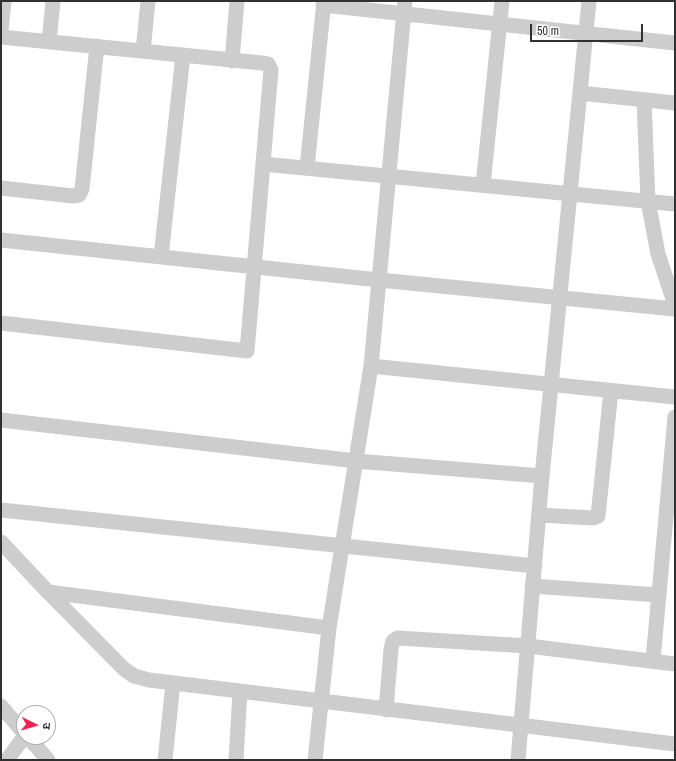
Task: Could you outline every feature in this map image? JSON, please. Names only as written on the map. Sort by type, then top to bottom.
[{"type":"street","points":[[1,31],[4,1]]},
{"type":"street","points":[[49,42],[53,1]]},
{"type":"street","points":[[143,51],[148,1]]},
{"type":"street","points":[[232,61],[237,1]]},
{"type":"street","points":[[483,185],[502,1]]},
{"type":"street","points":[[518,760],[542,476],[589,1]]},
{"type":"street","points":[[307,168],[324,3],[404,8],[499,24],[675,43]]},
{"type":"street","points":[[315,760],[329,628],[371,366],[404,8]]},
{"type":"street","points":[[1,36],[262,63],[268,64],[271,70],[248,351],[244,352],[1,323]]},
{"type":"street","points":[[1,188],[73,196],[79,195],[82,189],[97,46]]},
{"type":"street","points":[[161,257],[183,56]]},
{"type":"street","points":[[580,93],[675,104]]},
{"type":"street","points":[[644,100],[648,201],[658,254],[675,305]]},
{"type":"street","points":[[263,164],[675,204]]},
{"type":"street","points":[[1,240],[379,280],[675,309]]},
{"type":"street","points":[[371,366],[675,397]]},
{"type":"street","points":[[539,515],[593,518],[598,516],[612,391]]},
{"type":"street","points":[[653,660],[675,416]]},
{"type":"street","points":[[1,420],[356,461],[542,476]]},
{"type":"street","points":[[1,510],[341,547],[535,566]]},
{"type":"street","points":[[1,542],[124,669],[134,676],[149,680],[240,692],[675,744]]},
{"type":"street","points":[[532,586],[658,595]]},
{"type":"street","points":[[48,592],[329,628]]},
{"type":"street","points":[[386,710],[391,650],[393,642],[398,638],[528,646],[653,660],[675,664]]},
{"type":"street","points":[[165,760],[173,683]]},
{"type":"street","points":[[236,760],[240,692]]},
{"type":"street","points":[[1,706],[16,724]]},
{"type":"street","points":[[7,760],[18,745]]},
{"type":"street","points":[[35,745],[48,760]]}]
